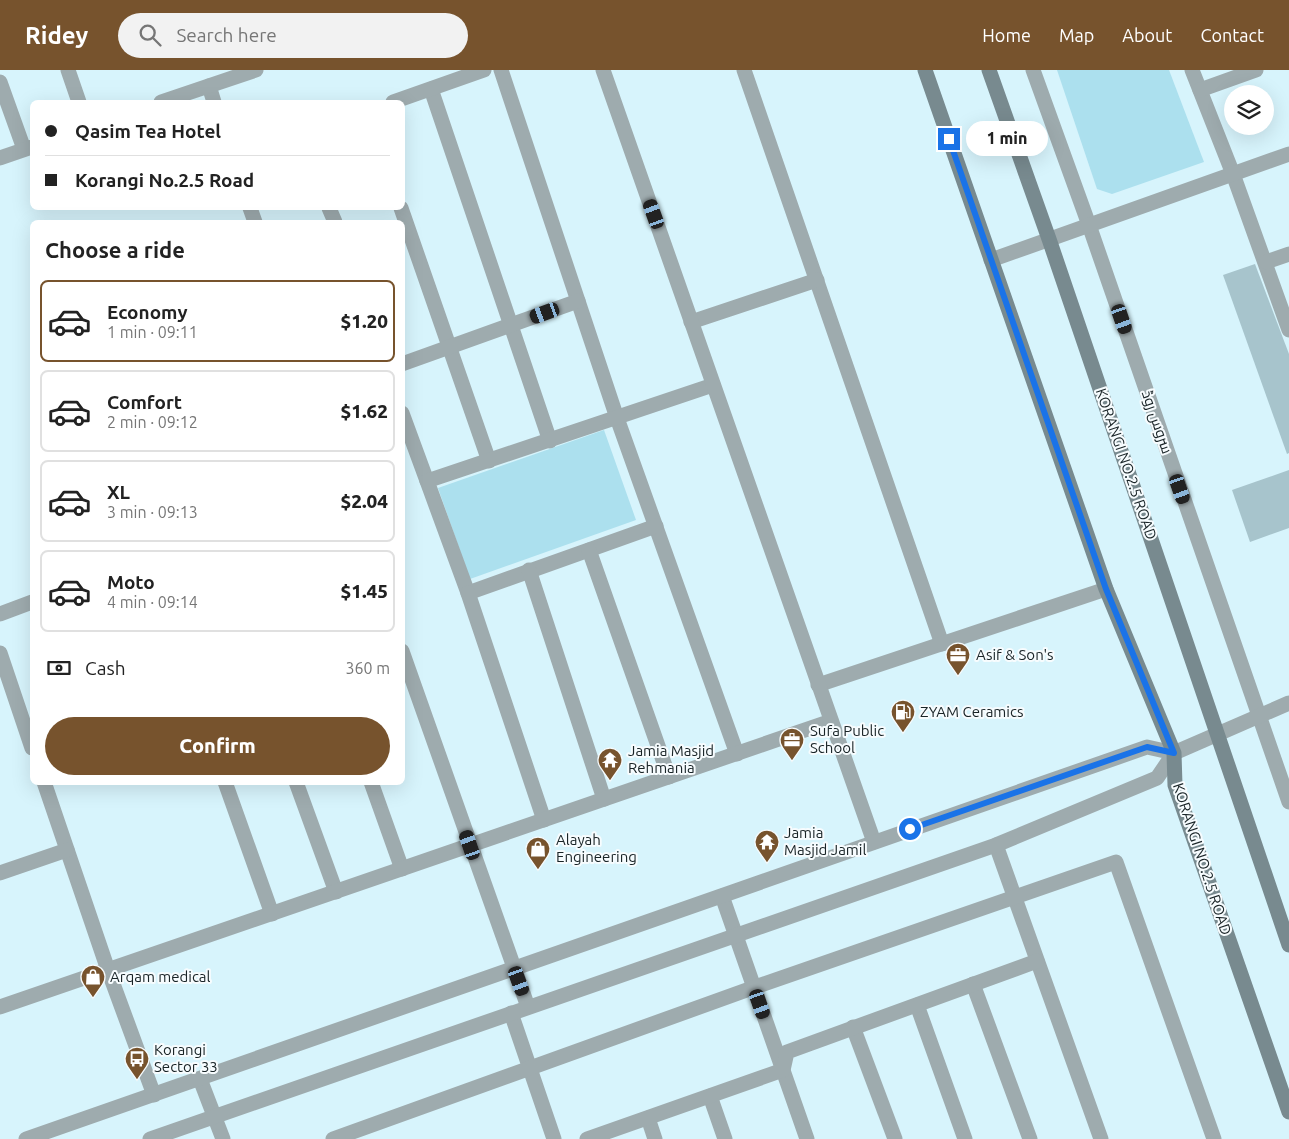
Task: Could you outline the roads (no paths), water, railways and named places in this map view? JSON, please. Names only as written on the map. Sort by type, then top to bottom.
[{"type":"main road","name":"KORANGI NO.2.5 ROAD","points":[[925,70],[1106,589],[1174,753],[1175,785],[1289,1112]]},
{"type":"main road","name":"KORANGI NO.2.5 ROAD","points":[[989,70],[1049,239],[1289,945]]},
{"type":"street","points":[[68,70],[78,100]]},
{"type":"street","points":[[167,100],[256,70]]},
{"type":"street","points":[[399,100],[484,70]]},
{"type":"street","points":[[501,70],[617,418],[737,754]]},
{"type":"street","points":[[603,70],[874,842]]},
{"type":"street","points":[[744,70],[942,644]]},
{"type":"street","name":"سروس روڈ","points":[[1033,70],[1089,225],[1289,802]]},
{"type":"street","points":[[1192,70],[1266,262],[1289,330]]},
{"type":"street","points":[[1200,90],[1256,70]]},
{"type":"street","points":[[0,82],[28,148],[0,158]]},
{"type":"street","points":[[209,86],[213,100]]},
{"type":"street","points":[[431,89],[550,441]]},
{"type":"street","points":[[991,260],[1289,154]]},
{"type":"street","points":[[402,210],[489,461]]},
{"type":"street","points":[[1266,262],[1289,254]]},
{"type":"street","points":[[691,322],[817,280]]},
{"type":"street","points":[[405,363],[578,301]]},
{"type":"street","points":[[427,481],[713,385]]},
{"type":"street","points":[[405,421],[468,593],[544,820]]},
{"type":"street","points":[[468,593],[656,526]]},
{"type":"street","points":[[589,550],[669,777]]},
{"type":"street","points":[[529,570],[604,799]]},
{"type":"street","points":[[818,685],[1106,589]]},
{"type":"street","points":[[0,614],[30,603]]},
{"type":"street","points":[[0,653],[30,742]]},
{"type":"street","points":[[405,660],[528,1007]]},
{"type":"street","points":[[150,1139],[996,845],[1157,778],[1174,753],[1289,703]]},
{"type":"street","points":[[0,1007],[831,721]]},
{"type":"street","points":[[26,1139],[1147,747],[1174,753]]},
{"type":"street","points":[[45,785],[108,970],[154,1095]]},
{"type":"street","points":[[226,785],[272,914]]},
{"type":"street","points":[[297,785],[336,892]]},
{"type":"street","points":[[372,785],[402,869]]},
{"type":"street","points":[[996,845],[1101,1139]]},
{"type":"street","points":[[1,868],[67,850]]},
{"type":"street","points":[[333,1139],[755,987],[1116,862],[1214,1139]]},
{"type":"street","points":[[722,896],[807,1139]]},
{"type":"street","points":[[783,1070],[787,1052],[1037,961]]},
{"type":"street","points":[[973,984],[1030,1139]]},
{"type":"street","points":[[917,1005],[965,1139]]},
{"type":"street","points":[[510,1013],[554,1139]]},
{"type":"street","points":[[853,1028],[895,1139]]},
{"type":"street","points":[[587,1139],[783,1070]]},
{"type":"street","points":[[200,1079],[223,1139]]},
{"type":"street","points":[[710,1096],[726,1139]]},
{"type":"street","points":[[648,1118],[656,1139]]},
{"type":"place","name":"Asif & Son's","points":[[958,676]]},
{"type":"place","name":"ZYAM Ceramics","points":[[903,733]]},
{"type":"place","name":"Sufa Public School","points":[[792,761]]},
{"type":"place","name":"Jamia Masjid Rehmania","points":[[610,781]]},
{"type":"place","name":"Jamia Masjid Jamil","points":[[767,863]]},
{"type":"place","name":"Alayah Engineering","points":[[538,870]]},
{"type":"place","name":"Arqam medical","points":[[93,998]]},
{"type":"place","name":"Korangi Sector 33","points":[[137,1080]]}]
